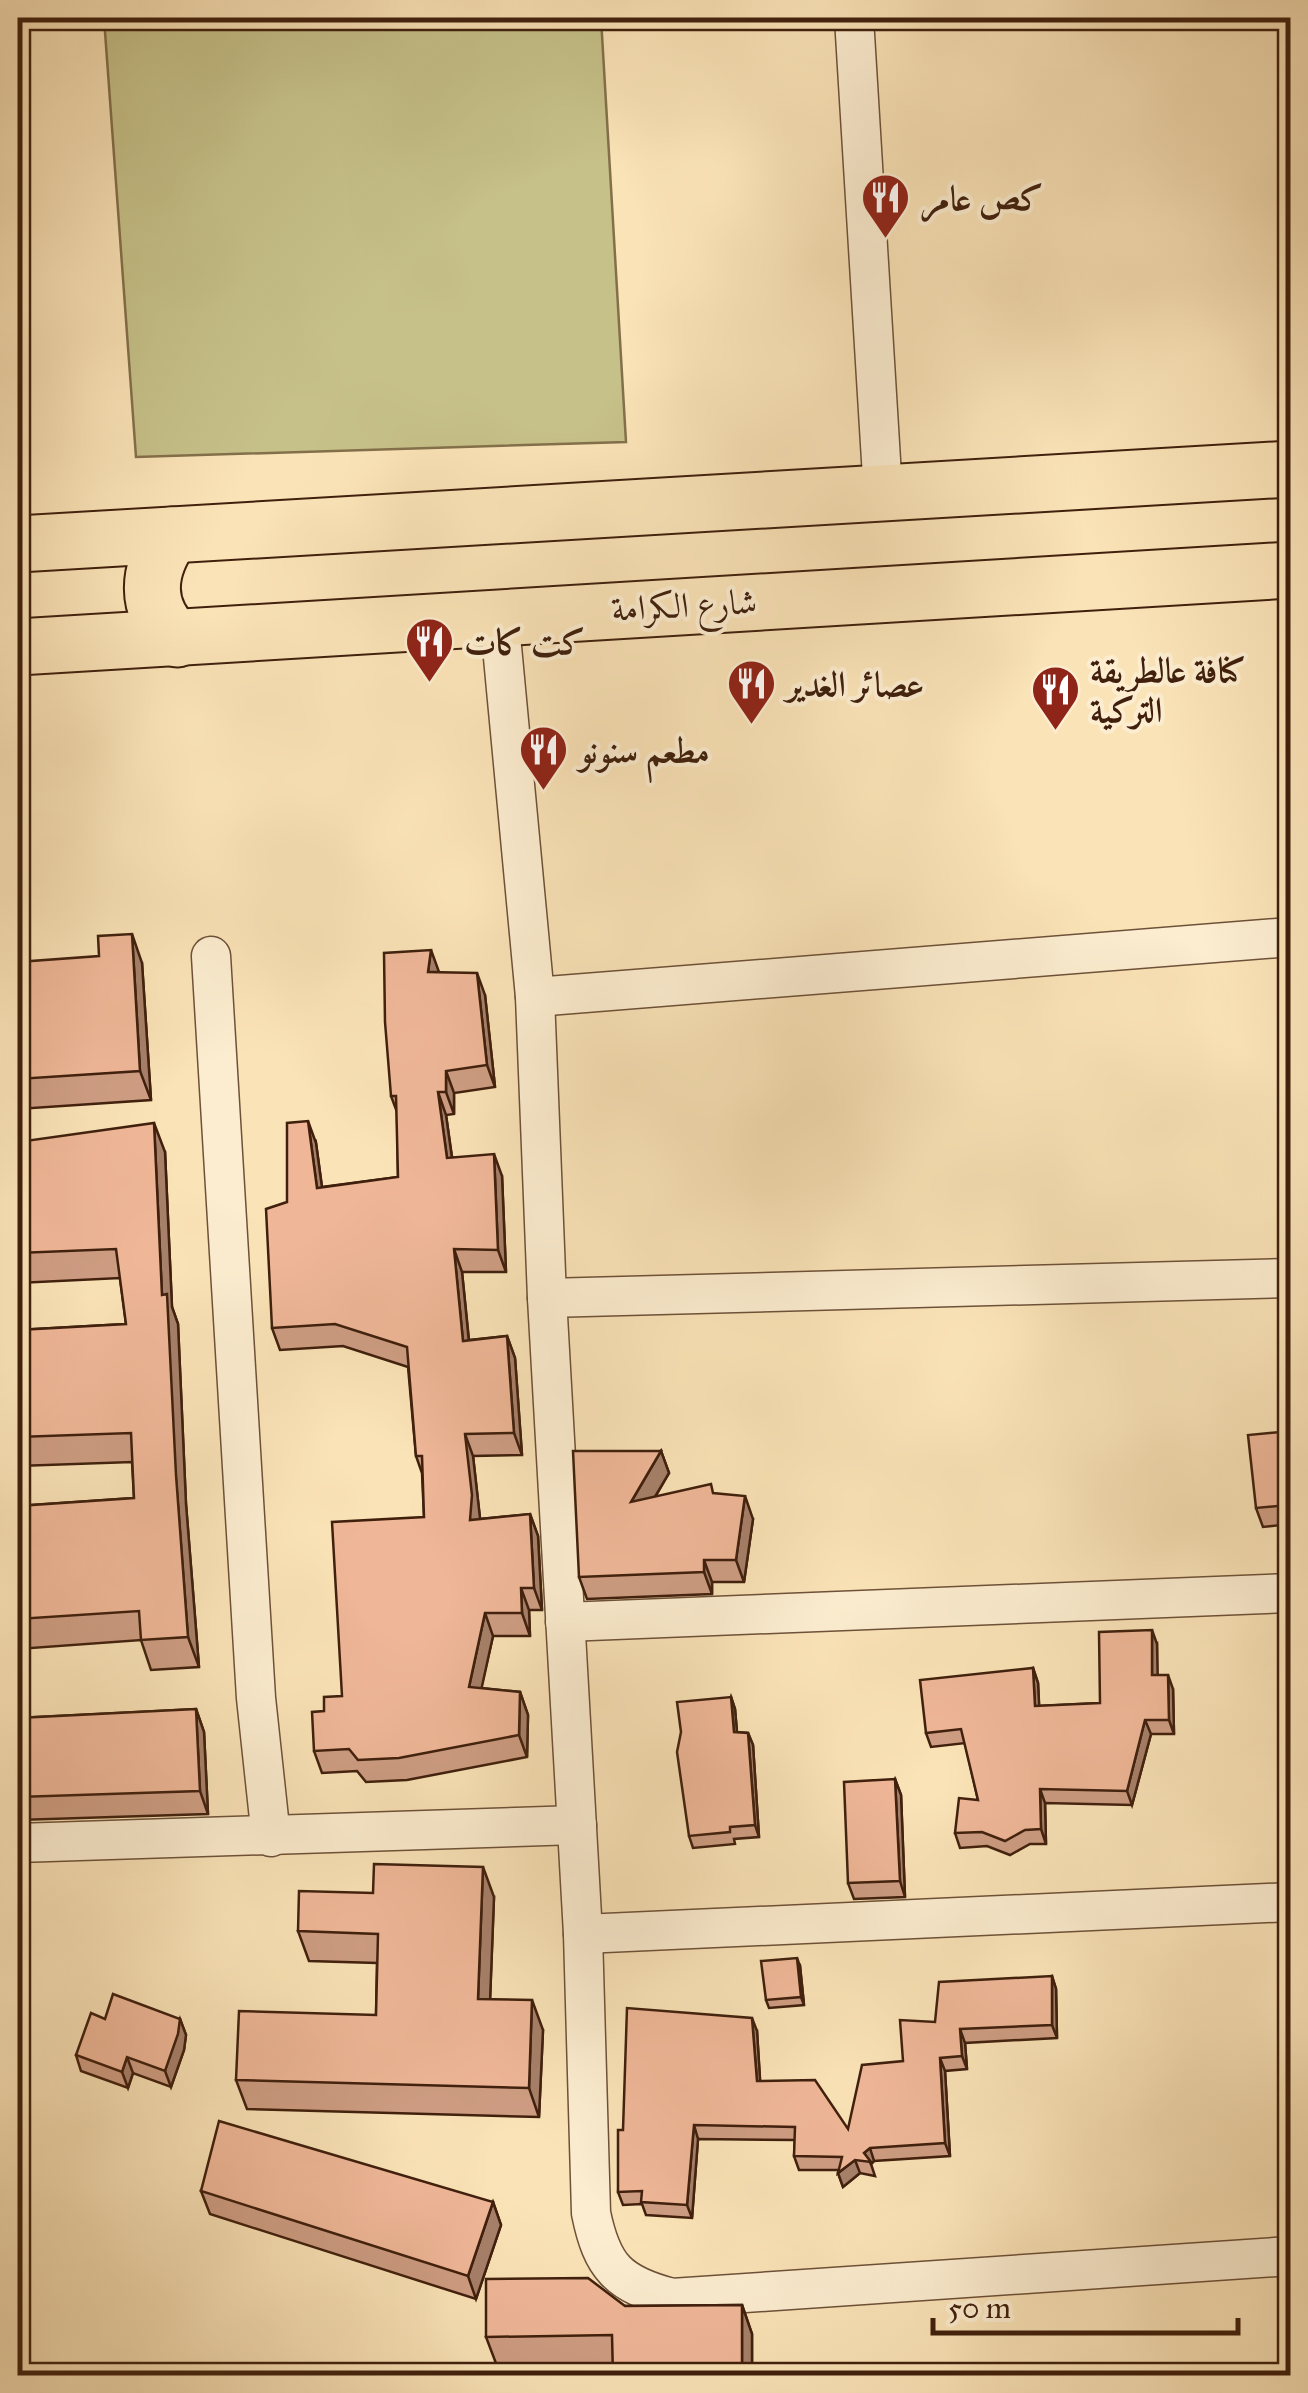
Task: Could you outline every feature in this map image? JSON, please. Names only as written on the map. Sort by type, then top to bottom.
[{"type":"main road","points":[[18,544],[1290,469]]},
{"type":"main road","points":[[172,535],[153,570],[151,590],[164,627],[177,638]]},
{"type":"main road","name":"شارع الكرامة","points":[[18,647],[1290,570]]},
{"type":"street","points":[[854,18],[883,493]]},
{"type":"street","points":[[499,616],[535,998],[547,1298],[583,1934],[591,2213],[598,2244],[615,2271],[641,2290],[672,2298],[1290,2256]]},
{"type":"street","points":[[535,998],[1290,937]]},
{"type":"street","points":[[211,956],[256,1698],[271,1837]]},
{"type":"street","points":[[547,1298],[1290,1278]]},
{"type":"street","points":[[566,1622],[1290,1593]]},
{"type":"street","points":[[18,1843],[577,1825]]},
{"type":"street","points":[[583,1934],[1290,1902]]},
{"type":"shaded area","points":[[104,18],[601,18],[626,442],[136,457]]},
{"type":"building","points":[[132,934],[140,1071],[18,1079],[18,962],[99,956],[98,936]]},
{"type":"building","points":[[431,950],[428,972],[477,973],[487,1065],[446,1071],[446,1092],[438,1092],[447,1158],[494,1154],[498,1250],[454,1249],[463,1341],[507,1336],[514,1433],[465,1434],[472,1495],[470,1520],[530,1514],[534,1588],[521,1588],[522,1613],[485,1613],[469,1687],[520,1692],[519,1735],[399,1758],[358,1760],[349,1749],[314,1751],[312,1712],[324,1711],[324,1697],[342,1696],[332,1522],[424,1517],[422,1456],[416,1456],[407,1347],[335,1324],[272,1328],[266,1209],[287,1202],[287,1123],[308,1121],[317,1188],[398,1177],[396,1096],[391,1096],[385,1022],[384,953]]},
{"type":"building","points":[[154,1123],[162,1295],[167,1294],[188,1637],[141,1640],[139,1611],[18,1619],[18,1506],[134,1498],[131,1433],[18,1437],[18,1330],[126,1324],[116,1249],[18,1253],[18,1142]]},
{"type":"building","points":[[1290,1431],[1290,1515],[1287,1505],[1256,1508],[1248,1435]]},
{"type":"building","points":[[573,1451],[661,1451],[631,1502],[711,1484],[713,1493],[745,1496],[736,1560],[704,1560],[704,1572],[579,1577]]},
{"type":"building","points":[[1152,1630],[1152,1675],[1168,1675],[1169,1720],[1145,1720],[1127,1791],[1040,1789],[1041,1829],[1025,1830],[1005,1841],[982,1832],[955,1833],[959,1798],[978,1800],[961,1729],[926,1733],[920,1680],[1033,1668],[1035,1706],[1100,1703],[1099,1632]]},
{"type":"building","points":[[731,1697],[734,1732],[748,1733],[755,1825],[689,1836],[677,1752],[681,1732],[677,1702]]},
{"type":"building","points":[[196,1709],[200,1791],[18,1797],[18,1718]]},
{"type":"building","points":[[895,1779],[900,1881],[848,1883],[844,1782]]},
{"type":"building","points":[[374,1864],[483,1867],[478,1999],[532,2000],[529,2088],[236,2080],[239,2011],[376,2015],[378,1934],[298,1931],[299,1891],[373,1893]]},
{"type":"building","points":[[797,1958],[801,1997],[766,2000],[761,1961]]},
{"type":"building","points":[[1052,1976],[1052,2025],[960,2029],[962,2056],[940,2058],[945,2143],[870,2148],[864,2153],[871,2162],[855,2160],[838,2173],[842,2157],[794,2156],[795,2127],[694,2125],[687,2205],[641,2202],[642,2191],[618,2192],[618,2130],[623,2130],[627,2008],[752,2018],[757,2081],[815,2080],[848,2129],[862,2065],[903,2061],[900,2020],[935,2022],[939,1982]]},
{"type":"building","points":[[113,1994],[180,2019],[165,2071],[127,2057],[122,2072],[76,2055],[91,2013],[105,2019]]},
{"type":"building","points":[[219,2121],[493,2202],[468,2276],[201,2191]]},
{"type":"building","points":[[588,2278],[625,2306],[742,2305],[742,2376],[613,2376],[612,2335],[486,2337],[486,2279]]},
{"type":"place","name":"كص عامر","points":[[886,240]]},
{"type":"place","name":"كت كات","points":[[429,684]]},
{"type":"place","name":"عصائر الغدير","points":[[751,726]]},
{"type":"place","name":"كنافة عالطريقة التركية","points":[[1055,732]]},
{"type":"place","name":"مطعم سنونو","points":[[544,792]]}]
